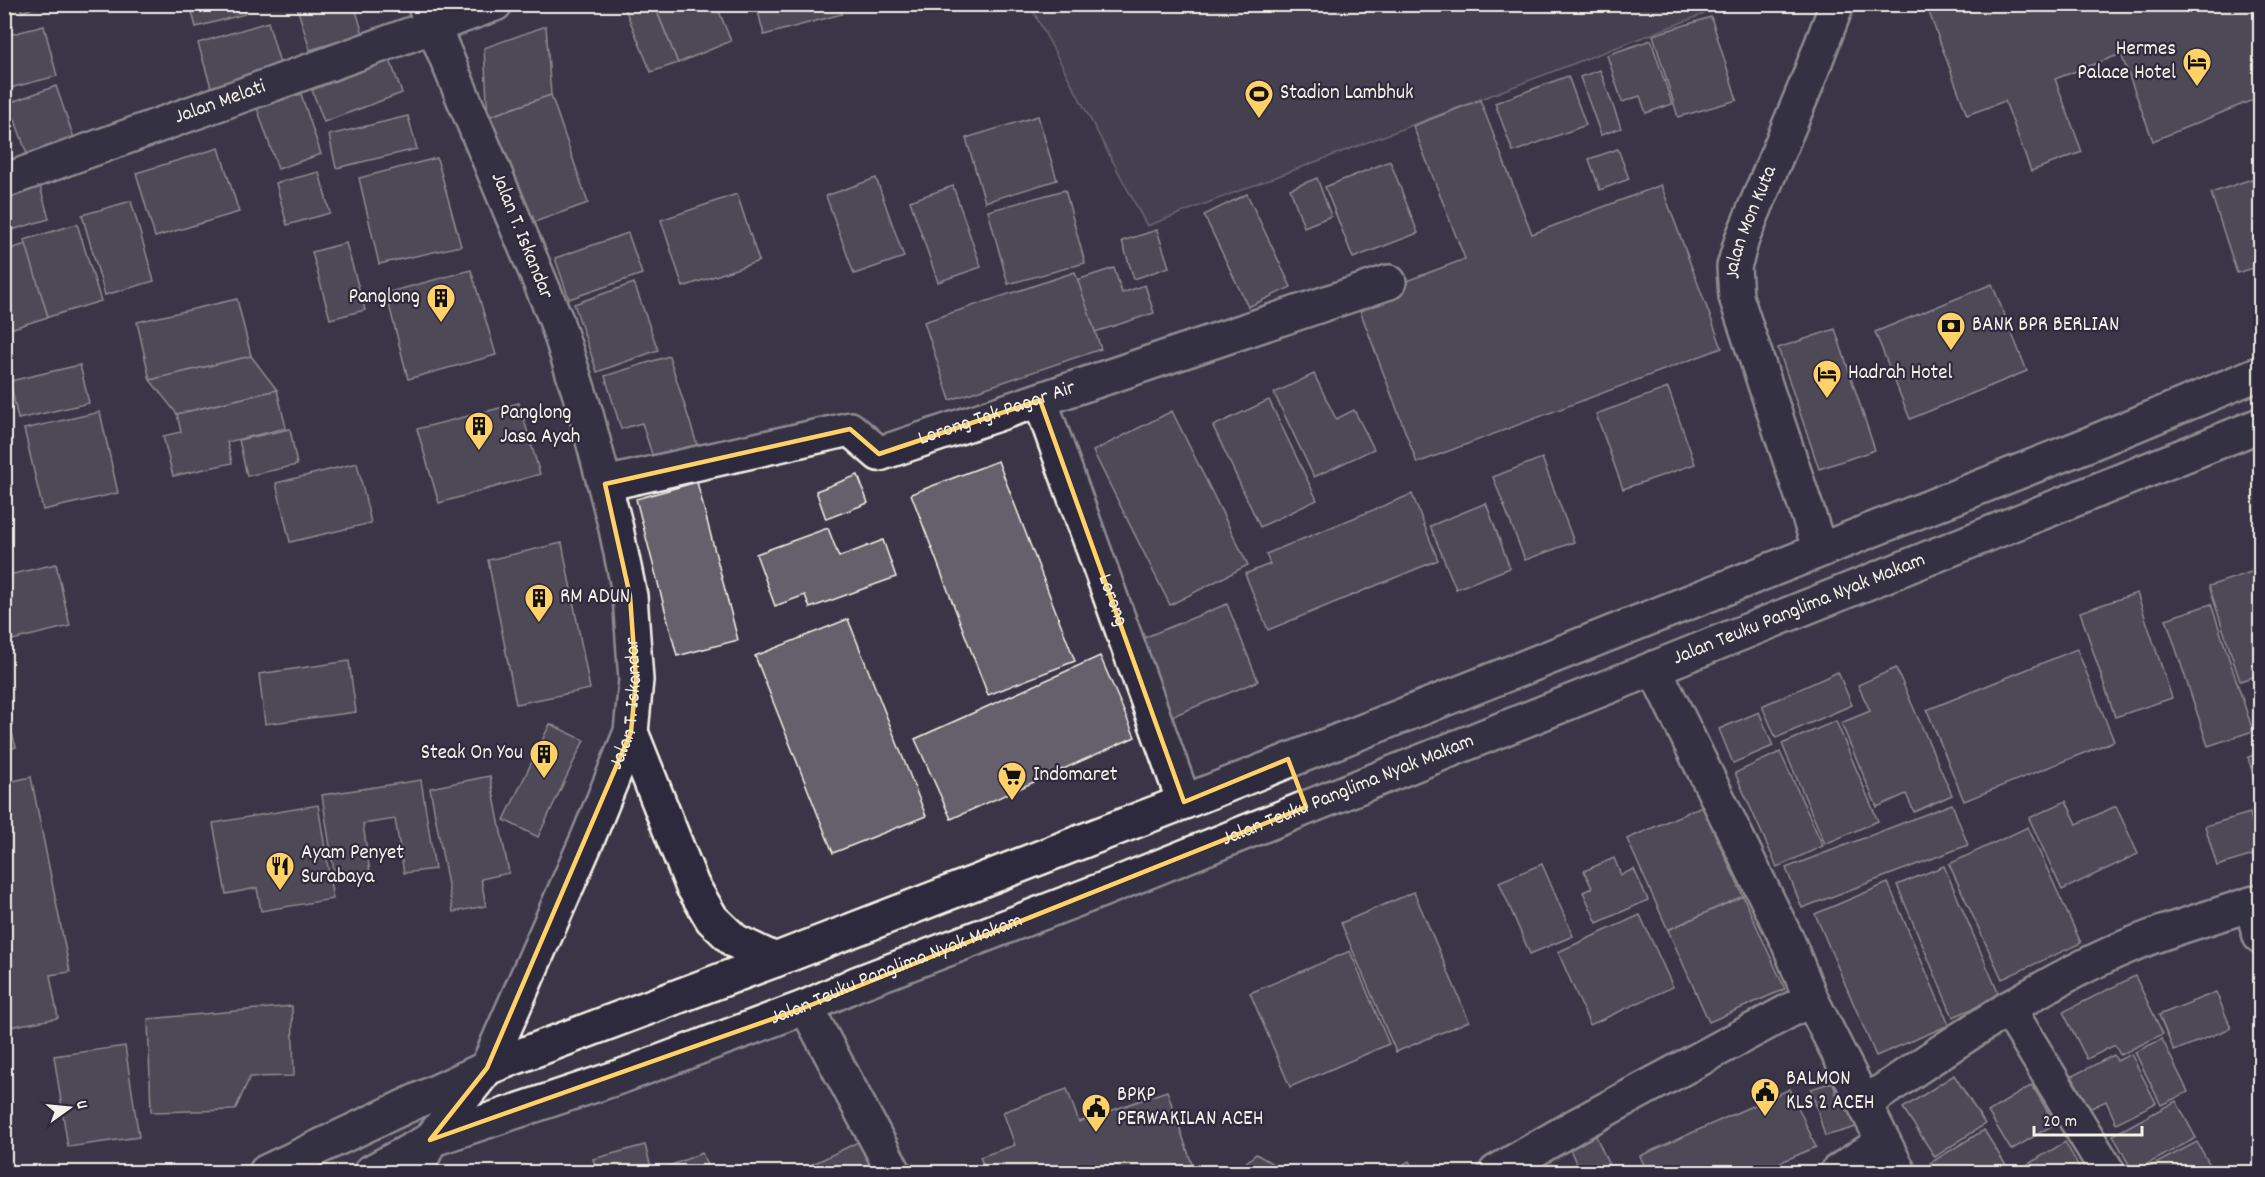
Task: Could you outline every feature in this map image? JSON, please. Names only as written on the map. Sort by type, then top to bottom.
[{"type":"street","name":"Jalan Melati","points":[[4,181],[430,16],[495,4]]},
{"type":"street","name":"Jalan Mon Kuta","points":[[1820,550],[1736,297],[1733,281],[1734,267],[1742,239],[1807,83],[1836,4]]},
{"type":"street","name":"Jalan T. Iskandar","points":[[416,1173],[430,1140],[487,1068],[632,732],[636,680],[630,596],[605,484],[586,414],[556,320],[430,16]]},
{"type":"street","name":"Lorong Tgk Pagar Air","points":[[605,484],[850,429],[879,454],[1389,282]]},
{"type":"street","points":[[266,1173],[487,1068],[1184,802],[2089,444],[2260,373]]},
{"type":"street","name":"Lorong","points":[[1040,400],[1184,802]]},
{"type":"street","name":"Jalan Teuku Panglima Nyak Makam","points":[[430,1140],[625,1075],[806,1007],[856,984],[1099,891],[2260,425]]},
{"type":"street","points":[[2089,444],[2106,488]]},
{"type":"street","points":[[1654,668],[1788,942],[1811,999],[1899,1173]]},
{"type":"street","points":[[632,732],[692,885],[712,919],[735,941],[775,960]]},
{"type":"street","points":[[1288,759],[1306,807]]},
{"type":"street","points":[[1865,1103],[2008,1008],[2136,942],[2256,902],[2260,936]]},
{"type":"street","points":[[1496,1173],[1577,1125],[1811,999]]},
{"type":"street","points":[[806,1007],[894,1173]]},
{"type":"street","points":[[2008,1008],[2108,1173]]},
{"type":"street","points":[[371,1173],[430,1140]]},
{"type":"street","points":[[1837,1173],[1883,1142]]},
{"type":"highlighted area","points":[[1040,400],[1184,802],[1288,759],[1306,807],[806,1007],[430,1140],[487,1068],[631,732],[636,680],[630,596],[605,484],[850,429],[879,454]]},
{"type":"shaded area","name":"Stadion Lambhuk","points":[[1030,5],[1701,5],[1704,14],[1147,226]]},
{"type":"building","points":[[19,4],[44,4],[22,12]]},
{"type":"building","points":[[190,4],[243,4],[245,14],[196,27]]},
{"type":"building","points":[[296,4],[354,4],[363,34],[310,50]]},
{"type":"building","points":[[623,4],[654,4],[678,63],[651,72]]},
{"type":"building","points":[[654,4],[716,4],[731,41],[678,63]]},
{"type":"building","points":[[756,4],[839,4],[842,14],[764,35]]},
{"type":"building","name":"Hermes Palace Hotel","points":[[1926,4],[2257,4],[2260,16],[2260,97],[2153,141],[2121,54],[2055,79],[2082,152],[2031,171],[2005,101],[1967,115]]},
{"type":"building","points":[[1711,17],[1737,100],[1678,117],[1653,35]]},
{"type":"building","points":[[268,22],[281,67],[211,87],[198,43]]},
{"type":"building","points":[[44,26],[57,76],[6,89],[4,36]]},
{"type":"building","points":[[546,26],[551,95],[488,117],[484,48]]},
{"type":"building","points":[[1651,40],[1672,104],[1646,113],[1640,96],[1622,102],[1607,55]]},
{"type":"building","points":[[390,60],[402,93],[324,122],[312,90]]},
{"type":"building","points":[[1600,70],[1621,128],[1601,135],[1580,77]]},
{"type":"building","points":[[1568,76],[1586,125],[1513,152],[1495,103]]},
{"type":"building","points":[[56,86],[75,141],[28,157],[9,103]]},
{"type":"building","points":[[301,94],[321,154],[278,169],[257,108]]},
{"type":"building","points":[[551,95],[588,203],[526,225],[488,117]]},
{"type":"building","points":[[1480,100],[1532,234],[1661,185],[1722,348],[1417,463],[1356,300],[1465,259],[1413,126]]},
{"type":"building","points":[[408,116],[417,149],[336,168],[329,135]]},
{"type":"building","points":[[1038,116],[1057,180],[985,202],[966,138]]},
{"type":"building","points":[[219,148],[239,212],[155,237],[136,173]]},
{"type":"building","points":[[1618,149],[1629,179],[1600,190],[1589,159]]},
{"type":"building","name":"Panglong","points":[[437,158],[461,246],[379,264],[359,178]]},
{"type":"building","points":[[1390,161],[1418,233],[1353,258],[1325,187]]},
{"type":"building","points":[[319,172],[330,213],[287,225],[276,183]]},
{"type":"building","points":[[2260,176],[2260,266],[2237,273],[2211,193]]},
{"type":"building","points":[[876,178],[904,257],[854,274],[826,196]]},
{"type":"building","points":[[1317,178],[1331,216],[1304,227],[1290,189]]},
{"type":"building","points":[[40,186],[49,219],[5,232],[4,196]]},
{"type":"building","points":[[953,186],[981,267],[938,282],[910,201]]},
{"type":"building","points":[[1065,190],[1085,263],[1008,284],[988,211]]},
{"type":"building","points":[[737,194],[759,261],[683,287],[661,220]]},
{"type":"building","points":[[1247,194],[1291,287],[1248,307],[1204,215]]},
{"type":"building","points":[[131,201],[154,281],[105,295],[82,215]]},
{"type":"building","points":[[77,224],[101,301],[48,317],[24,240]]},
{"type":"building","points":[[1157,230],[1169,267],[1134,279],[1122,241]]},
{"type":"building","points":[[628,233],[642,274],[569,299],[555,258]]},
{"type":"building","points":[[346,243],[365,310],[330,319],[312,252]]},
{"type":"building","points":[[26,244],[48,317],[7,330],[4,323],[4,251]]},
{"type":"building","points":[[1114,268],[1122,293],[1145,285],[1154,313],[1095,332],[1077,280]]},
{"type":"building","name":"Panglong","points":[[471,270],[496,355],[408,379],[386,293]]},
{"type":"building","points":[[1075,272],[1101,349],[950,400],[924,322]]},
{"type":"building","points":[[634,283],[658,350],[597,372],[574,304]]},
{"type":"building","name":"BANK BPR BERLIAN","points":[[1992,284],[2027,371],[1910,419],[1875,332]]},
{"type":"building","points":[[237,299],[251,356],[150,380],[137,322]]},
{"type":"building","name":"Hadrah Hotel","points":[[1835,329],[1875,450],[1819,469],[1778,348]]},
{"type":"building","points":[[251,356],[277,390],[177,414],[150,380]]},
{"type":"building","points":[[669,356],[700,454],[656,467],[642,423],[621,429],[605,376]]},
{"type":"building","points":[[80,365],[89,403],[18,419],[10,381]]},
{"type":"building","points":[[1314,374],[1336,419],[1354,410],[1374,449],[1314,477],[1274,393]]},
{"type":"building","points":[[1668,388],[1695,464],[1623,489],[1596,414]]},
{"type":"building","points":[[277,390],[286,428],[227,442],[232,463],[173,476],[163,436],[181,432],[177,414]]},
{"type":"building","points":[[1269,400],[1317,500],[1260,527],[1213,426]]},
{"type":"building","name":"Panglong Jasa Ayah","points":[[519,403],[540,474],[439,503],[417,429]]},
{"type":"building","points":[[1172,411],[1248,565],[1170,605],[1093,451]]},
{"type":"building","points":[[100,412],[118,493],[43,510],[24,429]]},
{"type":"building","points":[[290,429],[297,465],[247,476],[239,440]]},
{"type":"building","points":[[1542,458],[1574,542],[1525,560],[1493,477]]},
{"type":"building","points":[[998,461],[1075,661],[988,695],[911,494]]},
{"type":"building","points":[[357,463],[371,523],[290,542],[276,483]]},
{"type":"building","points":[[858,475],[868,503],[826,519],[816,491]]},
{"type":"building","points":[[697,482],[738,640],[677,656],[636,499]]},
{"type":"building","points":[[1412,494],[1438,560],[1268,630],[1245,574],[1270,564],[1266,554]]},
{"type":"building","points":[[1486,503],[1510,568],[1456,589],[1430,526]]},
{"type":"building","points":[[828,528],[839,557],[883,540],[896,577],[810,608],[805,595],[775,606],[756,554]]},
{"type":"building","name":"RM ADUN","points":[[562,543],[590,689],[516,704],[488,560]]},
{"type":"building","points":[[56,564],[70,626],[4,642],[4,576]]},
{"type":"building","points":[[2260,569],[2260,675],[2240,681],[2209,586]]},
{"type":"building","points":[[2137,593],[2172,698],[2115,717],[2080,612]]},
{"type":"building","points":[[1227,604],[1258,681],[1163,720],[1131,643]]},
{"type":"building","points":[[2211,604],[2253,731],[2208,746],[2166,619]]},
{"type":"building","points":[[848,619],[926,816],[833,853],[755,656]]},
{"type":"building","points":[[2077,649],[2114,741],[1964,801],[1927,710]]},
{"type":"building","points":[[1100,656],[1135,737],[951,819],[915,739]]},
{"type":"building","points":[[349,661],[356,712],[265,724],[259,674]]},
{"type":"building","points":[[1896,668],[1952,795],[1914,812],[1906,794],[1877,807],[1841,723],[1870,711],[1858,685]]},
{"type":"building","points":[[1838,672],[1852,705],[1776,738],[1762,706]]},
{"type":"building","points":[[1759,712],[1773,746],[1733,763],[1719,729]]},
{"type":"building","points":[[8,720],[16,747],[4,751],[4,721]]},
{"type":"building","points":[[1836,721],[1878,821],[1825,844],[1782,744]]},
{"type":"building","name":"Steak On You","points":[[550,724],[584,740],[538,837],[504,820]]},
{"type":"building","points":[[1780,752],[1823,846],[1777,867],[1735,773]]},
{"type":"building","points":[[2260,753],[2260,800],[2248,757]]},
{"type":"building","points":[[490,776],[509,873],[481,879],[486,906],[453,912],[430,788]]},
{"type":"building","points":[[31,777],[70,972],[50,975],[58,1018],[4,1028],[4,783]]},
{"type":"building","points":[[421,780],[435,869],[404,873],[395,819],[363,824],[370,873],[335,879],[322,795]]},
{"type":"building","points":[[2066,801],[2077,824],[2116,806],[2138,854],[2062,890],[2029,818]]},
{"type":"building","points":[[1952,804],[1968,845],[1802,908],[1786,868]]},
{"type":"building","points":[[318,805],[333,899],[261,911],[257,888],[226,894],[213,823]]},
{"type":"building","points":[[1702,806],[1743,896],[1668,930],[1627,839]]},
{"type":"building","points":[[2250,813],[2260,853],[2217,866],[2205,826]]},
{"type":"building","points":[[2028,827],[2081,943],[2002,979],[1949,864]]},
{"type":"building","points":[[1614,858],[1621,875],[1634,869],[1648,900],[1597,923],[1583,892],[1592,888],[1584,871]]},
{"type":"building","points":[[1542,864],[1573,936],[1530,954],[1499,882]]},
{"type":"building","points":[[1944,866],[2000,997],[1953,1017],[1897,885]]},
{"type":"building","points":[[1888,883],[1949,1025],[1876,1056],[1815,914]]},
{"type":"building","points":[[1414,892],[1469,1021],[1396,1052],[1341,923]]},
{"type":"building","points":[[1743,896],[1785,989],[1709,1022],[1668,930]]},
{"type":"building","points":[[1640,915],[1673,987],[1590,1025],[1558,952]]},
{"type":"building","points":[[1350,951],[1389,1044],[1290,1087],[1250,993]]},
{"type":"building","points":[[2135,976],[2163,1034],[2120,1055],[2115,1045],[2087,1059],[2063,1012]]},
{"type":"building","points":[[2216,992],[2231,1028],[2174,1051],[2159,1015]]},
{"type":"building","points":[[292,1006],[294,1076],[250,1077],[235,1110],[151,1112],[148,1019]]},
{"type":"building","points":[[2162,1039],[2188,1092],[2161,1105],[2135,1052]]},
{"type":"building","points":[[125,1046],[139,1137],[68,1147],[54,1056]]},
{"type":"building","points":[[2131,1054],[2156,1103],[2116,1123],[2106,1101],[2089,1109],[2072,1076],[2114,1055],[2117,1061]]},
{"type":"building","points":[[1954,1075],[1985,1124],[1935,1157],[1903,1108]]},
{"type":"building","points":[[1833,1082],[1836,1094],[1849,1090],[1860,1126],[1825,1136],[1811,1089]]},
{"type":"building","points":[[2032,1085],[2055,1124],[2011,1150],[1988,1112]]},
{"type":"building","name":"BPKP PERWAKILAN ACEH","points":[[1067,1089],[1079,1122],[1167,1091],[1194,1170],[1187,1172],[986,1172],[980,1157],[1015,1145],[1003,1112]]},
{"type":"building","name":"BALMON KLS 2 ACEH","points":[[1790,1089],[1816,1147],[1758,1172],[1647,1172],[1640,1156]]},
{"type":"building","points":[[2176,1101],[2196,1138],[2133,1172],[2113,1135]]},
{"type":"building","points":[[1984,1130],[2010,1172],[1935,1172],[1930,1163]]},
{"type":"building","points":[[1596,1136],[1612,1172],[1580,1172],[1569,1147]]},
{"type":"building","points":[[868,1137],[886,1172],[797,1172]]},
{"type":"building","points":[[2065,1142],[2082,1172],[2029,1172],[2025,1166]]},
{"type":"building","points":[[2197,1142],[2214,1172],[2140,1172]]},
{"type":"building","points":[[645,1145],[652,1171],[597,1172],[593,1159]]},
{"type":"building","points":[[702,1153],[710,1172],[654,1172]]},
{"type":"building","points":[[1256,1154],[1287,1172],[1235,1172]]},
{"type":"building","points":[[1409,1161],[1415,1172],[1390,1172]]},
{"type":"building","points":[[1570,1166],[1573,1172],[1556,1172]]},
{"type":"place","name":"Hermes Palace Hotel","points":[[2197,88]]},
{"type":"place","name":"Stadion Lambhuk","points":[[1259,120]]},
{"type":"place","name":"Panglong","points":[[441,324]]},
{"type":"place","name":"BANK BPR BERLIAN","points":[[1951,352]]},
{"type":"place","name":"Hadrah Hotel","points":[[1827,400]]},
{"type":"place","name":"Panglong Jasa Ayah","points":[[479,452]]},
{"type":"place","name":"RM ADUN","points":[[539,624]]},
{"type":"place","name":"Steak On You","points":[[544,780]]},
{"type":"place","name":"Indomaret","points":[[1012,802]]},
{"type":"place","name":"Ayam Penyet Surabaya","points":[[280,892]]},
{"type":"place","name":"BALMON KLS 2 ACEH","points":[[1765,1118]]},
{"type":"place","name":"BPKP PERWAKILAN ACEH","points":[[1096,1134]]}]
